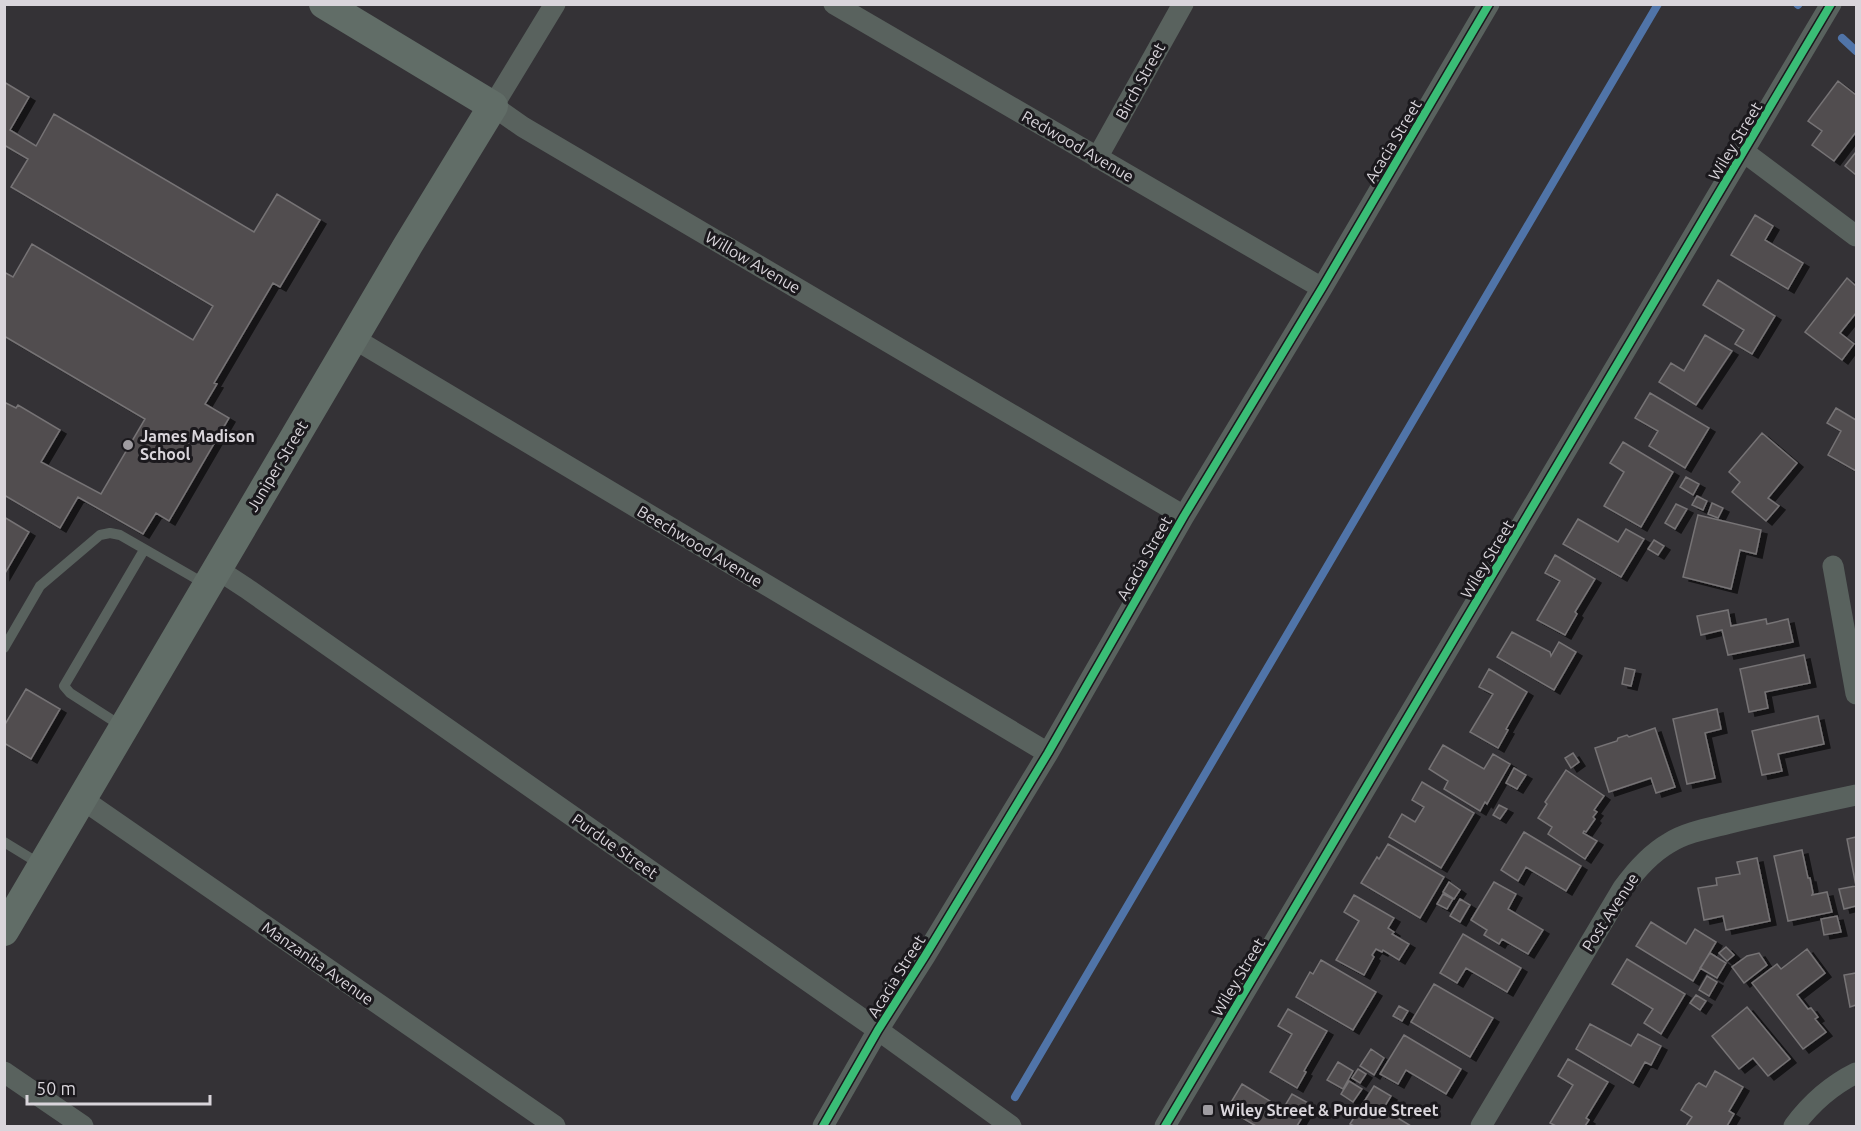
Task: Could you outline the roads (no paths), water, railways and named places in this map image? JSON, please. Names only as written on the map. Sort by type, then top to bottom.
[{"type":"street","name":"Willow Avenue","points":[[324,4],[493,106],[523,128],[1184,516]]},
{"type":"street","name":"Juniper Street","points":[[7,922],[43,866],[419,226],[555,4]]},
{"type":"street","name":"Redwood Avenue","points":[[834,4],[857,10],[1097,158],[1322,288]]},
{"type":"street","name":"Birch Street","points":[[1097,158],[1183,4]]},
{"type":"street","name":"Acacia Street","points":[[823,1126],[878,1030],[1048,753],[1184,516],[1322,288],[1489,4]]},
{"type":"street","name":"Wiley Street","points":[[1165,1126],[1831,4]]},
{"type":"street","points":[[1744,152],[1857,236]]},
{"type":"street","name":"Beechwood Avenue","points":[[353,338],[1048,753]]},
{"type":"street","points":[[1833,566],[1857,694]]},
{"type":"street","name":"Purdue Street","points":[[212,577],[246,588],[878,1030],[1011,1126]]},
{"type":"street","name":"Post Avenue","points":[[1481,1126],[1623,888],[1651,856],[1670,842],[1690,834],[1857,795]]},
{"type":"street","name":"Manzanita Avenue","points":[[82,799],[555,1126]]},
{"type":"street","points":[[4,1072],[83,1126]]},
{"type":"street","points":[[1794,1126],[1814,1101],[1828,1089],[1857,1073]]},
{"type":"lane","points":[[4,648],[40,586],[100,535],[110,533],[120,535],[144,550],[212,577]]},
{"type":"lane","points":[[124,728],[70,693],[64,686],[144,550]]},
{"type":"lane","points":[[4,842],[43,866]]},
{"type":"waterway","points":[[1015,1097],[1658,4]]},
{"type":"waterway","points":[[1842,38],[1856,51]]},
{"type":"place","name":"James Madison School","points":[[128,445]]},
{"type":"place","name":"Wiley Street & Purdue Street","points":[[1208,1110]]}]
